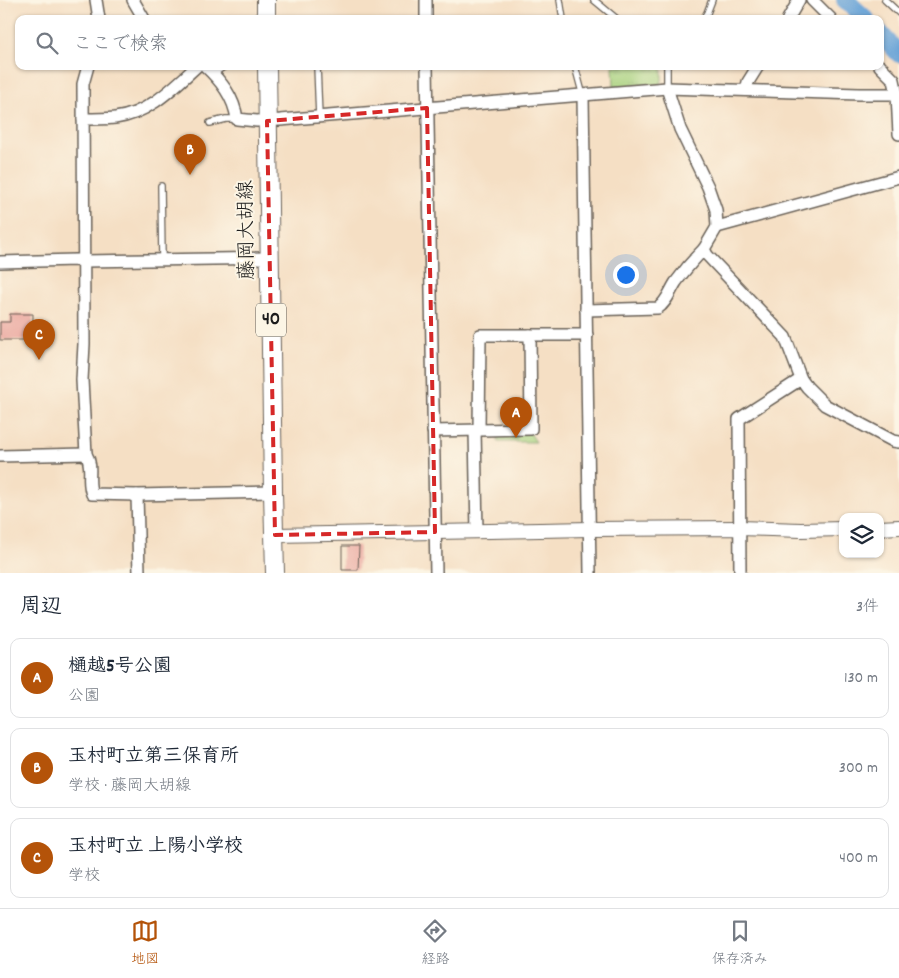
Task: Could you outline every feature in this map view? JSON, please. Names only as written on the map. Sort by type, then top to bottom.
[{"type":"main road","points":[[266,0],[266,15]]},
{"type":"main road","name":"藤岡大胡線","points":[[267,70],[273,492],[276,573]]},
{"type":"street","points":[[96,0],[98,15]]},
{"type":"street","points":[[133,0],[142,15]]},
{"type":"street","points":[[426,0],[426,15]]},
{"type":"street","points":[[790,15],[799,0]]},
{"type":"street","points":[[812,0],[828,15]]},
{"type":"street","points":[[87,70],[83,84],[84,344],[82,380],[86,454],[90,460],[90,489],[92,494],[273,492]]},
{"type":"street","points":[[83,119],[115,118],[131,114],[162,98],[193,70]]},
{"type":"street","points":[[209,70],[225,88],[238,119],[256,121],[667,88],[897,94]]},
{"type":"street","points":[[427,70],[436,573]]},
{"type":"street","points":[[746,90],[748,82],[756,70]]},
{"type":"street","points":[[884,70],[894,80],[897,94],[899,134]]},
{"type":"street","points":[[586,310],[658,308],[663,305],[674,285],[704,249],[717,227],[716,210],[708,187],[680,129],[667,88]]},
{"type":"street","points":[[583,96],[590,573]]},
{"type":"street","points":[[717,227],[899,177]]},
{"type":"street","points":[[704,249],[707,255],[785,338],[801,379],[825,405],[893,441],[899,442]]},
{"type":"street","points":[[0,262],[270,258]]},
{"type":"street","points":[[477,532],[477,430],[480,335],[587,335]]},
{"type":"street","points":[[433,431],[531,429],[530,336]]},
{"type":"street","points":[[740,573],[739,419],[801,379]]},
{"type":"street","points":[[0,456],[86,454]]},
{"type":"street","points":[[137,494],[139,573]]},
{"type":"street","points":[[884,528],[899,527]]},
{"type":"street","points":[[275,536],[590,529],[839,529]]},
{"type":"lane","points":[[560,0],[563,15]]},
{"type":"lane","points":[[594,0],[612,15]]},
{"type":"lane","points":[[706,15],[712,0]]},
{"type":"lane","points":[[886,0],[899,13]]},
{"type":"lane","points":[[317,70],[319,117]]},
{"type":"lane","points":[[576,70],[583,96]]},
{"type":"lane","points":[[667,70],[667,88]]},
{"type":"lane","points":[[210,123],[226,119],[238,119]]},
{"type":"lane","points":[[161,186],[162,259]]},
{"type":"highlighted area","points":[[427,108],[435,532],[275,535],[267,121]]},
{"type":"green space","points":[[613,70],[662,70],[662,81],[660,84],[614,87]]},
{"type":"green space","points":[[530,433],[536,442],[498,442],[498,434]]},
{"type":"building","points":[[10,314],[33,314],[33,340],[0,340],[0,322],[10,322]]},
{"type":"building","points":[[342,546],[359,546],[358,570],[342,570]]},
{"type":"waterway","points":[[845,0],[862,15]]},
{"type":"waterway","points":[[884,37],[899,54]]},
{"type":"place","name":"玉村町立第三保育所","points":[[190,175]]},
{"type":"place","name":"玉村町立 上陽小学校","points":[[39,360]]},
{"type":"place","name":"樋越5号公園","points":[[516,438]]}]
